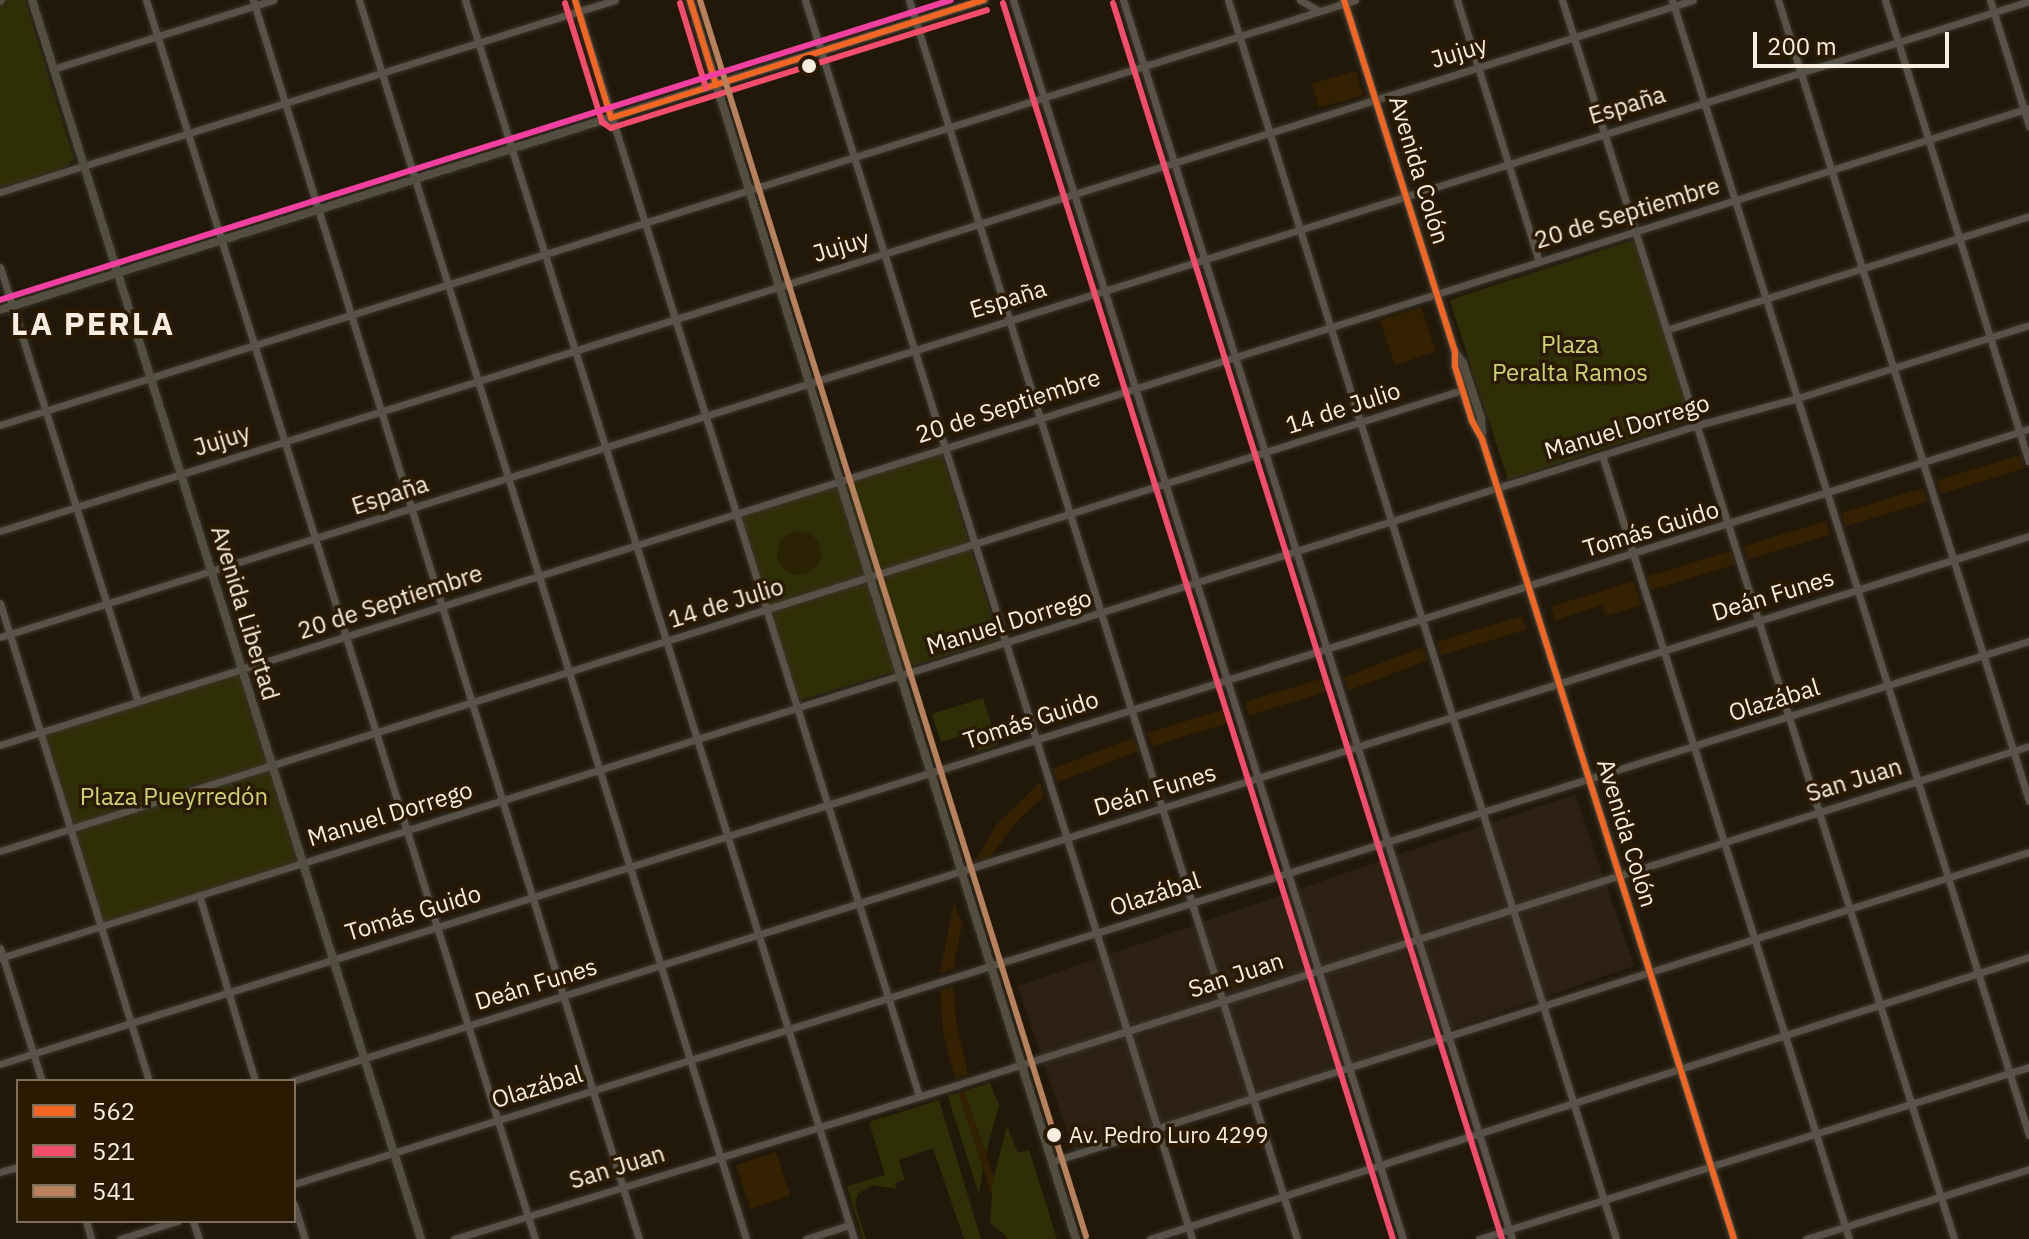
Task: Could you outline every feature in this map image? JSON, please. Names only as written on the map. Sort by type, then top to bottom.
[{"type":"main road","name":"Avenida Libertad","points":[[32,0],[421,1239]]},
{"type":"main road","points":[[690,0],[1076,1239]]},
{"type":"main road","points":[[0,310],[984,0]]},
{"type":"main road","name":"Avenida Colón","points":[[1348,1],[1436,292],[1481,418],[1482,439]]},
{"type":"main road","name":"Avenida Colón","points":[[1456,353],[1455,366],[1462,390],[1498,488],[1734,1239]]},
{"type":"street","points":[[146,0],[535,1239]]},
{"type":"street","points":[[53,69],[254,3],[273,0]]},
{"type":"street","points":[[359,0],[746,1239]]},
{"type":"street","points":[[465,0],[854,1239]]},
{"type":"street","points":[[575,0],[733,513],[919,1096]]},
{"type":"street","points":[[0,192],[615,0]]},
{"type":"street","points":[[805,0],[1192,1239]]},
{"type":"street","points":[[909,0],[1297,1239]]},
{"type":"street","points":[[1013,0],[1403,1239]]},
{"type":"street","points":[[1123,0],[1512,1239]]},
{"type":"street","points":[[1228,0],[1616,1239]]},
{"type":"street","points":[[1300,0],[1320,11]]},
{"type":"street","points":[[1457,0],[1539,261]]},
{"type":"street","points":[[1562,0],[1669,329],[1954,1239]]},
{"type":"street","name":"Jujuy","points":[[0,531],[1270,133],[1673,3],[1693,0]]},
{"type":"street","points":[[1778,0],[2029,801]]},
{"type":"street","points":[[1885,0],[2029,461]]},
{"type":"street","points":[[1990,0],[2029,126]]},
{"type":"street","points":[[0,425],[1348,1]]},
{"type":"street","name":"España","points":[[0,637],[1406,197],[1603,132],[2029,1]]},
{"type":"street","points":[[254,3],[639,1239]]},
{"type":"street","points":[[1673,3],[2029,1135]]},
{"type":"street","name":"20 de Septiembre","points":[[0,745],[1234,355],[2026,109]]},
{"type":"street","points":[[1669,329],[2029,216]]},
{"type":"street","points":[[0,267],[138,702]]},
{"type":"street","name":"Manuel Dorrego","points":[[2,958],[1698,425],[1798,398],[2029,325]]},
{"type":"street","name":"14 de Julio","points":[[0,851],[1071,516],[1462,390]]},
{"type":"street","name":"Tomás Guido","points":[[0,1064],[1326,648],[1529,588],[2029,429]]},
{"type":"street","points":[[1602,455],[1849,1239]]},
{"type":"street","name":"Deán Funes","points":[[296,1080],[2029,536]]},
{"type":"street","points":[[0,603],[148,1079]]},
{"type":"street","name":"Olazábal","points":[[296,1183],[2029,641]]},
{"type":"street","name":"San Juan","points":[[454,1239],[1223,1001],[2029,746]]},
{"type":"street","points":[[1051,1162],[2029,852]]},
{"type":"street","points":[[199,895],[254,1079]]},
{"type":"street","points":[[0,948],[41,1079]]},
{"type":"street","points":[[1150,1239],[2029,957]]},
{"type":"street","points":[[1479,1239],[2029,1067]]},
{"type":"street","points":[[1806,1239],[2029,1169]]},
{"type":"street","points":[[296,1210],[305,1239]]},
{"type":"street","points":[[120,1239],[171,1223]]},
{"type":"street","points":[[806,1239],[849,1225]]},
{"type":"shaded area","points":[[1356,71],[1363,95],[1319,108],[1312,84]]},
{"type":"shaded area","points":[[1421,307],[1436,352],[1395,365],[1380,320]]},
{"type":"shaded area","points":[[2020,455],[2024,468],[1941,494],[1937,480]]},
{"type":"shaded area","points":[[1923,488],[1927,501],[1846,526],[1842,513]]},
{"type":"shaded area","points":[[1826,521],[1830,534],[1748,560],[1744,546]]},
{"type":"shaded area","points":[[1731,551],[1735,564],[1651,590],[1647,577]]},
{"type":"shaded area","points":[[1633,581],[1641,605],[1606,616],[1602,605],[1555,620],[1551,607]]},
{"type":"shaded area","points":[[1522,616],[1526,629],[1441,655],[1437,642]]},
{"type":"shaded area","points":[[1423,647],[1428,660],[1349,691],[1344,677]]},
{"type":"shaded area","points":[[1327,677],[1331,690],[1249,716],[1245,702]]},
{"type":"shaded area","points":[[1229,708],[1233,721],[1152,746],[1148,733]]},
{"type":"shaded area","points":[[1133,738],[1138,751],[1058,782],[1053,769]]},
{"type":"shaded area","points":[[1040,782],[1044,796],[1016,822],[991,856],[975,862],[974,857],[977,858],[997,824]]},
{"type":"shaded area","points":[[1575,794],[1634,966],[1076,1158],[1017,986]]},
{"type":"shaded area","points":[[954,903],[962,924],[953,969],[940,973]]},
{"type":"shaded area","points":[[953,986],[957,1027],[968,1074],[955,1078],[943,1032],[940,990]]},
{"type":"shaded area","points":[[964,1091],[1015,1239],[1006,1239],[959,1093]]},
{"type":"shaded area","points":[[776,1152],[790,1196],[750,1209],[736,1165]]},
{"type":"green space","points":[[6,0],[25,0],[74,159],[66,167],[0,188],[0,7]]},
{"type":"green space","name":"Plaza Peralta Ramos","points":[[1634,240],[1692,420],[1508,480],[1449,300]]},
{"type":"green space","points":[[941,451],[999,639],[795,702],[737,513]]},
{"type":"green space","name":"Plaza Pueyrredón","points":[[242,670],[301,862],[99,924],[40,732]]},
{"type":"green space","points":[[983,698],[998,745],[976,752],[969,733],[941,742],[932,714]]},
{"type":"green space","points":[[990,1083],[999,1105],[986,1153],[964,1091]]},
{"type":"green space","points":[[959,1093],[983,1169],[979,1195],[948,1096]]},
{"type":"green space","points":[[939,1100],[981,1239],[964,1239],[933,1148],[899,1160],[905,1180],[895,1183],[896,1189],[872,1185],[858,1194],[855,1204],[866,1239],[863,1239],[847,1186],[885,1175],[869,1122]]},
{"type":"green space","points":[[1007,1126],[1018,1153],[1029,1150],[1057,1239],[1010,1239],[990,1223],[993,1181]]},
{"type":"sand","points":[[799,531],[815,537],[821,553],[815,569],[799,575],[783,569],[777,553],[783,537]]},
{"type":"transit line","name":"562","points":[[575,0],[611,118],[984,0]]},
{"type":"transit line","name":"562","points":[[690,0],[716,85]]},
{"type":"transit line","name":"541","points":[[700,0],[1086,1236]]},
{"type":"transit line","points":[[0,300],[951,0]]},
{"type":"transit line","name":"562","points":[[1344,0],[1455,351],[1455,366],[1472,421],[1482,439],[1734,1239]]},
{"type":"transit line","name":"521","points":[[565,3],[602,122],[611,128],[987,10]]},
{"type":"transit line","name":"521","points":[[680,3],[706,88]]},
{"type":"transit line","name":"521","points":[[1003,3],[1393,1239]]},
{"type":"transit line","name":"521","points":[[1113,3],[1502,1239]]},
{"type":"place","name":"Av. Pedro Luro 4299","points":[[1054,1135]]},
{"type":"district","name":"LA PERLA","points":[[93,323]]}]
